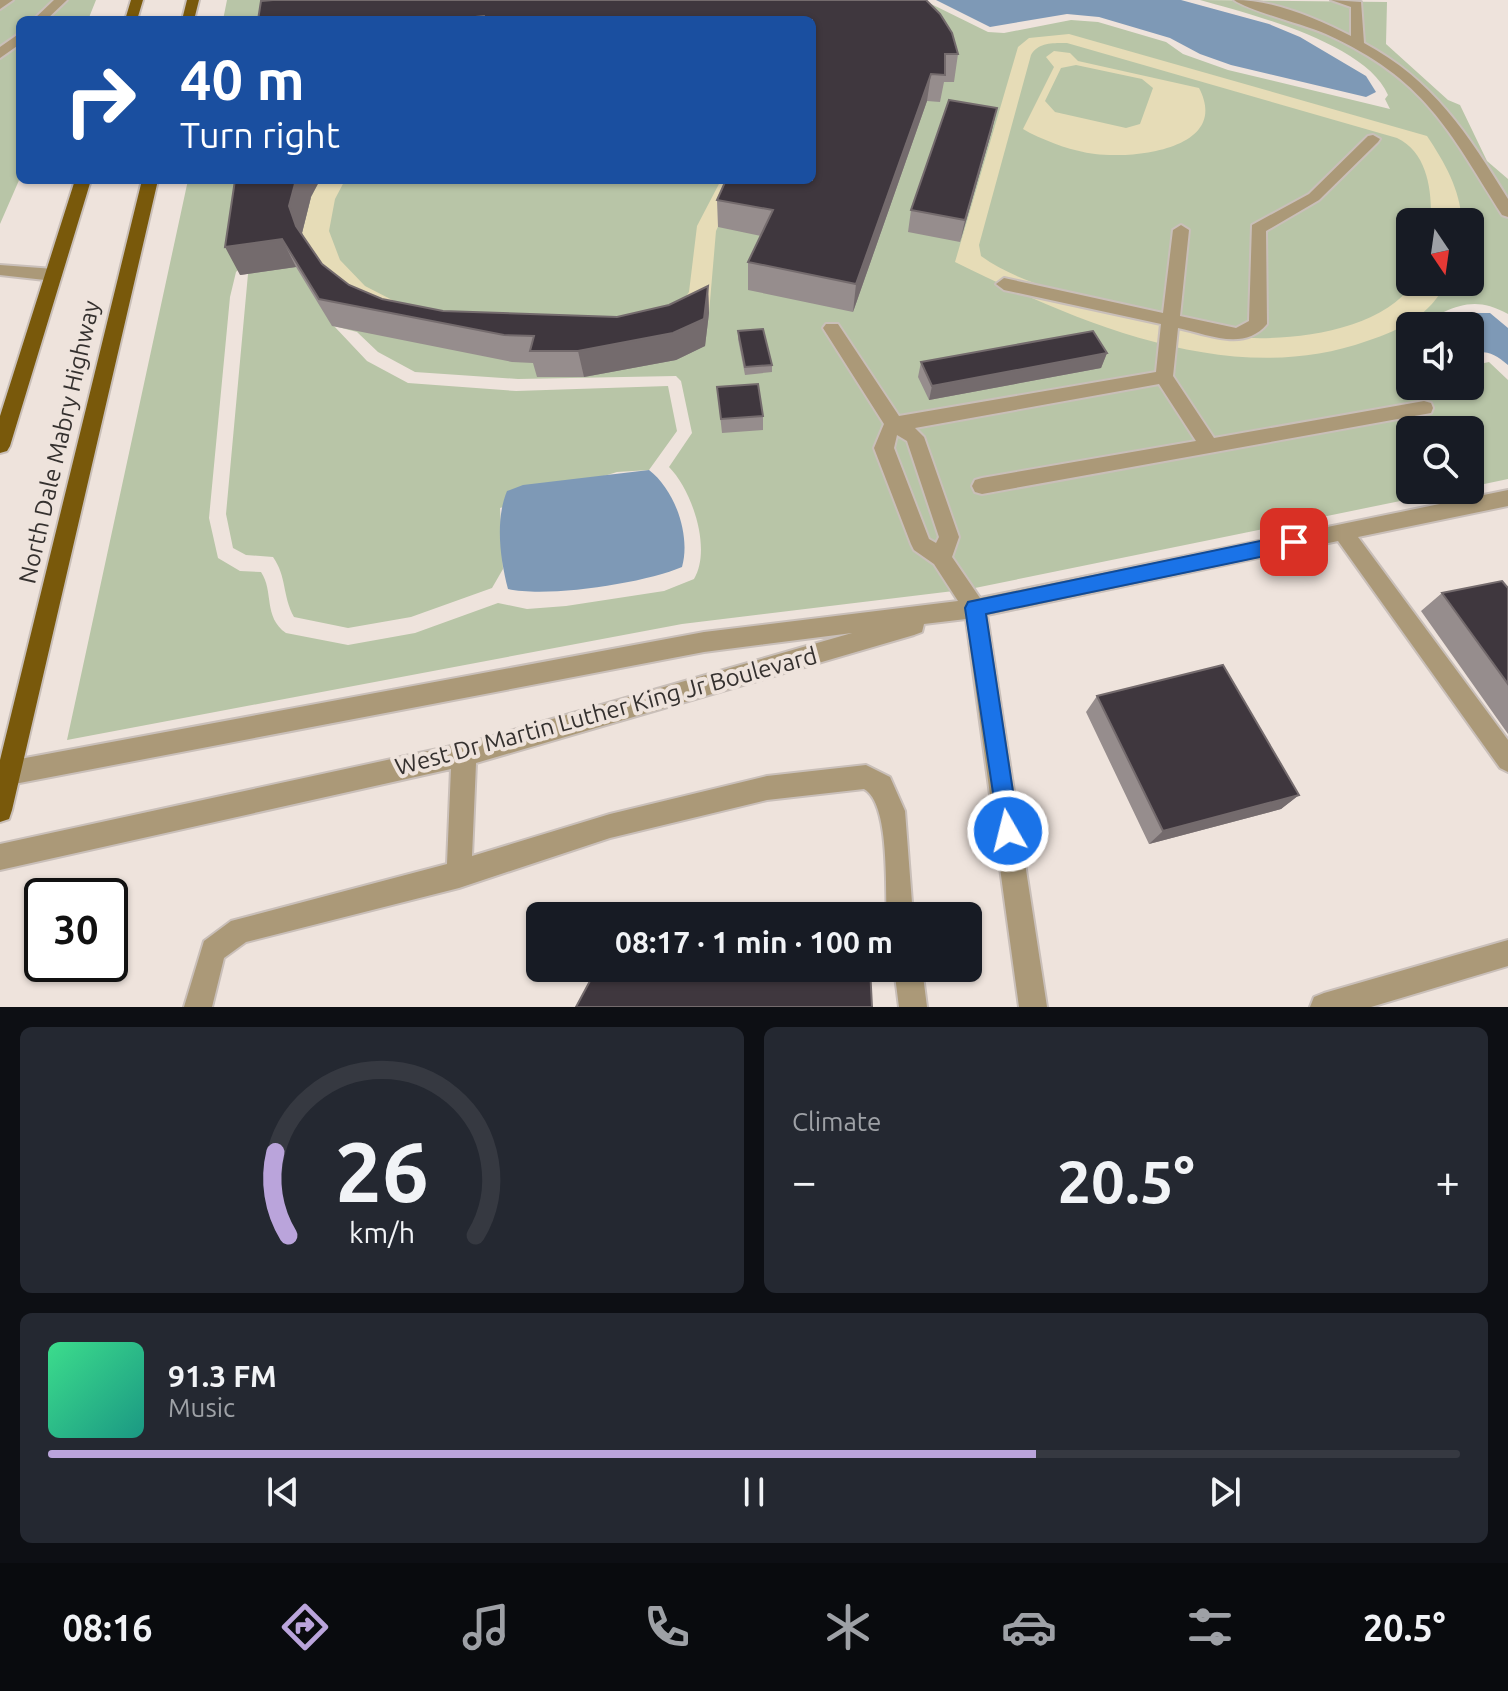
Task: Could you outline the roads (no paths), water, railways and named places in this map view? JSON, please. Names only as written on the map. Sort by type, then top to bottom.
[{"type":"main road","name":"North Dale Mabry Highway","points":[[0,446],[82,184]]},
{"type":"main road","name":"North Dale Mabry Highway","points":[[0,810],[4,774],[149,184]]},
{"type":"street","points":[[0,5],[7,0]]},
{"type":"street","points":[[43,16],[61,0]]},
{"type":"street","points":[[1240,0],[1305,19],[1357,43],[1389,63],[1435,103],[1508,212]]},
{"type":"street","points":[[1337,0],[1357,5],[1357,43]]},
{"type":"street","points":[[0,54],[16,40]]},
{"type":"street","points":[[1004,284],[1238,335],[1258,324],[1258,229],[1314,197],[1373,139]]},
{"type":"street","points":[[1181,230],[1164,377],[1209,446]]},
{"type":"street","points":[[0,270],[54,275]]},
{"type":"street","points":[[832,328],[894,424],[915,437],[949,537],[941,558]]},
{"type":"street","points":[[1033,1007],[975,608],[941,558],[921,544],[884,448],[886,437],[894,424],[1164,377]]},
{"type":"street","points":[[982,486],[1424,408]]},
{"type":"street","points":[[895,476],[926,471]]},
{"type":"street","name":"West Dr Martin Luther King Jr Boulevard","points":[[0,857],[464,754],[975,608],[1508,498]]},
{"type":"street","points":[[1343,532],[1508,760]]},
{"type":"street","name":"West Dr Martin Luther King Jr Boulevard","points":[[4,774],[704,642],[975,608]]},
{"type":"street","points":[[459,875],[464,754]]},
{"type":"street","points":[[198,1007],[213,950],[240,930],[459,875],[610,826],[767,788],[866,777],[881,785],[893,811],[899,902]]},
{"type":"street","points":[[1324,1007],[1508,953]]},
{"type":"street","points":[[910,982],[913,1007]]},
{"type":"water","points":[[936,0],[1181,0],[1269,24],[1300,37],[1366,76],[1376,92],[1366,97],[1231,65],[1200,54],[1170,38],[1099,17],[1067,14],[990,27]]},
{"type":"water","points":[[1484,313],[1490,313],[1508,328],[1508,365],[1484,353]]},
{"type":"water","points":[[649,470],[666,489],[679,514],[684,541],[682,567],[596,587],[547,592],[508,589],[500,540],[501,514],[507,491],[523,485]]}]
